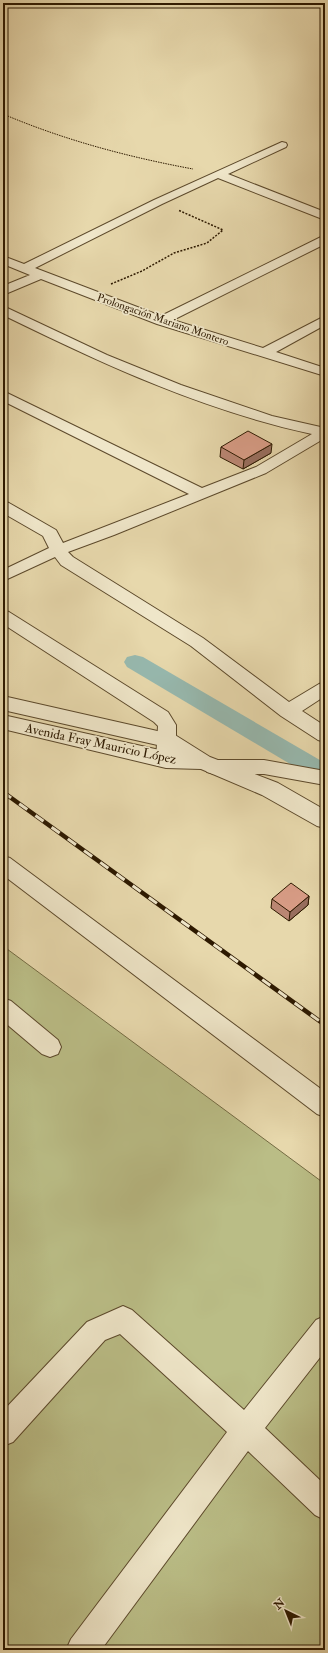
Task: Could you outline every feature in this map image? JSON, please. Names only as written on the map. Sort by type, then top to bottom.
[{"type":"street","points":[[24,269],[158,202],[282,145]]},
{"type":"street","points":[[217,174],[325,216]]},
{"type":"street","points":[[162,321],[325,239]]},
{"type":"street","name":"Prolongación Mariano Montero","points":[[3,260],[88,294],[162,321],[325,372]]},
{"type":"street","points":[[3,291],[39,275]]},
{"type":"street","points":[[3,310],[102,358],[176,388],[268,420],[324,433]]},
{"type":"street","points":[[264,353],[325,320]]},
{"type":"street","points":[[3,395],[201,494]]},
{"type":"street","points":[[3,576],[58,550],[108,532],[261,470],[324,433]]},
{"type":"street","points":[[3,506],[50,533],[58,550],[67,561],[197,642],[288,711],[325,735]]},
{"type":"street","points":[[3,616],[161,717],[167,725],[167,750]]},
{"type":"street","points":[[288,711],[325,688]]},
{"type":"street","name":"Avenida Fray Mauricio López","points":[[3,703],[167,750],[209,765],[270,789],[325,820]]},
{"type":"street","name":"Avenida Fray Mauricio López","points":[[3,722],[167,750]]},
{"type":"street","points":[[209,765],[264,767],[325,778]]},
{"type":"street","points":[[3,864],[325,1106]]},
{"type":"street","points":[[3,1008],[50,1048]]},
{"type":"street","points":[[3,1432],[96,1331],[123,1319],[246,1430],[325,1505]]},
{"type":"street","points":[[82,1650],[246,1430],[325,1330]]},
{"type":"path","points":[[3,114],[59,137],[114,154],[217,174]]},
{"type":"path","points":[[88,294],[142,271],[174,253],[207,243],[223,230],[158,202]]},
{"type":"green space","points":[[3,946],[325,1184],[325,1650],[3,1650]]},
{"type":"building","points":[[248,431],[272,444],[244,460],[221,447]]},
{"type":"building","points":[[291,883],[309,896],[290,912],[272,899]]},
{"type":"waterway","points":[[135,662],[325,774]]},
{"type":"railway","points":[[3,792],[325,1025]]}]
